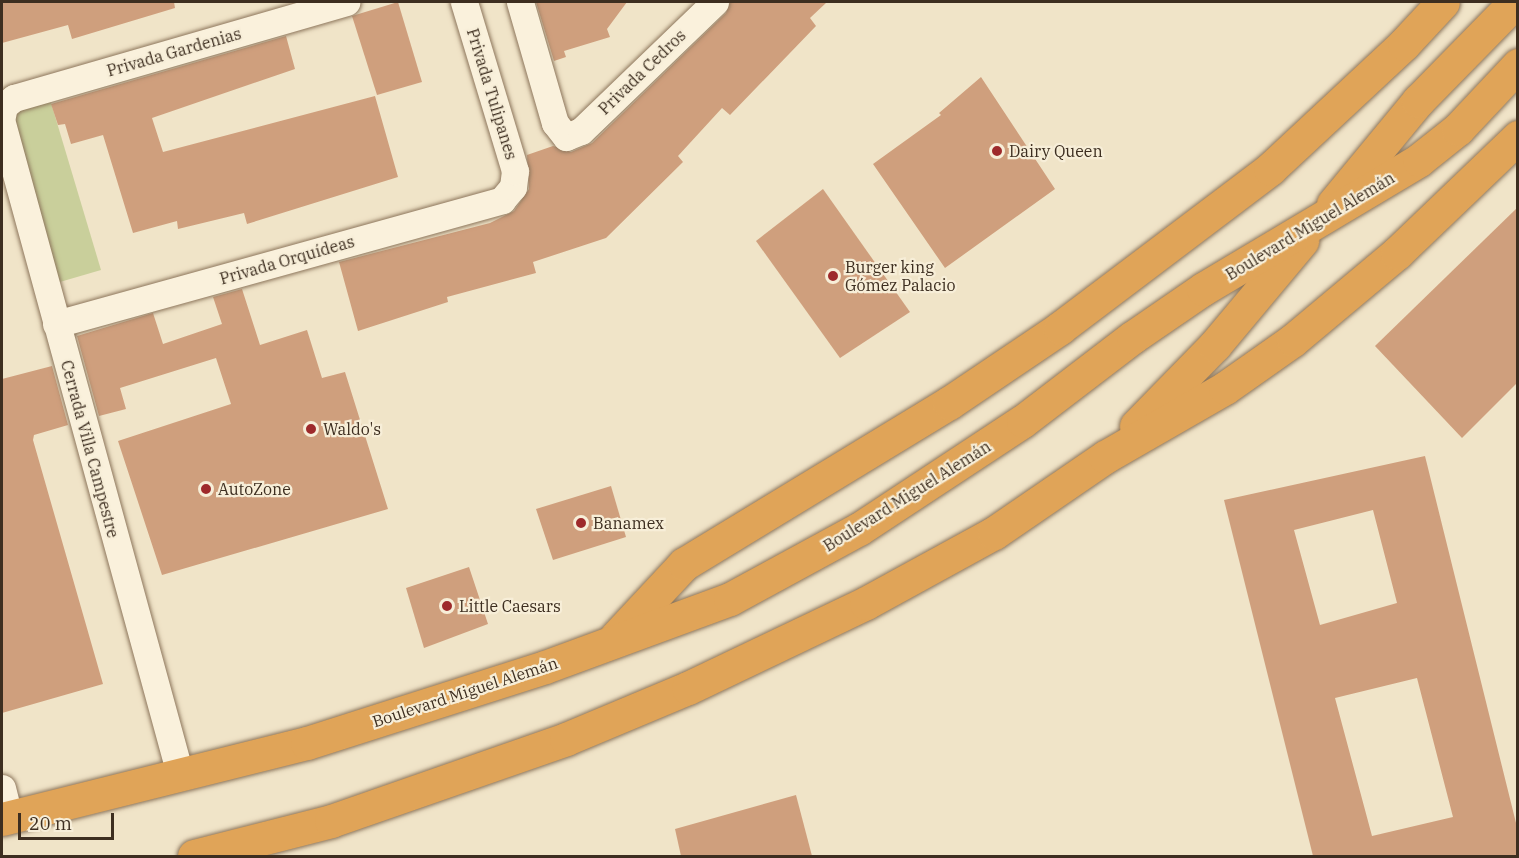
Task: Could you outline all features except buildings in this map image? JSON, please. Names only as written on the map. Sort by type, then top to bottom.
[{"type":"highway","points":[[613,641],[684,564],[949,403],[1060,328],[1270,169],[1404,44],[1443,2]]},
{"type":"highway","points":[[1105,457],[1215,345],[1418,101],[1515,2]]},
{"type":"highway","name":"Boulevard Miguel Alemán","points":[[3,812],[180,774],[307,742],[613,641],[730,599],[859,529],[1023,421],[1133,337],[1203,289],[1315,225],[1419,160],[1458,129],[1518,64]]},
{"type":"highway","points":[[194,856],[332,821],[449,783],[688,688],[806,634],[976,543],[1105,457],[1225,388],[1293,340],[1397,253],[1518,137]]},
{"type":"street","name":"Privada Gardenias","points":[[2,115],[14,98],[346,2]]},
{"type":"street","name":"Privada Tulipanes","points":[[464,2],[515,171],[513,187]]},
{"type":"street","name":"Privada Cedros","points":[[520,2],[555,123],[566,137],[581,131],[715,2]]},
{"type":"street","name":"Cerrada Villa Campestre","points":[[2,115],[180,774]]},
{"type":"street","name":"Privada Orquídeas","points":[[57,324],[502,200],[513,187]]},
{"type":"green space","points":[[49,96],[101,270],[53,284],[4,109]]},
{"type":"place","name":"Dairy Queen","points":[[997,151]]},
{"type":"place","name":"Burger king Gómez Palacio","points":[[833,276]]},
{"type":"place","name":"Waldo's","points":[[311,429]]},
{"type":"place","name":"AutoZone","points":[[206,489]]},
{"type":"place","name":"Banamex","points":[[581,523]]},
{"type":"place","name":"Little Caesars","points":[[447,606]]}]
